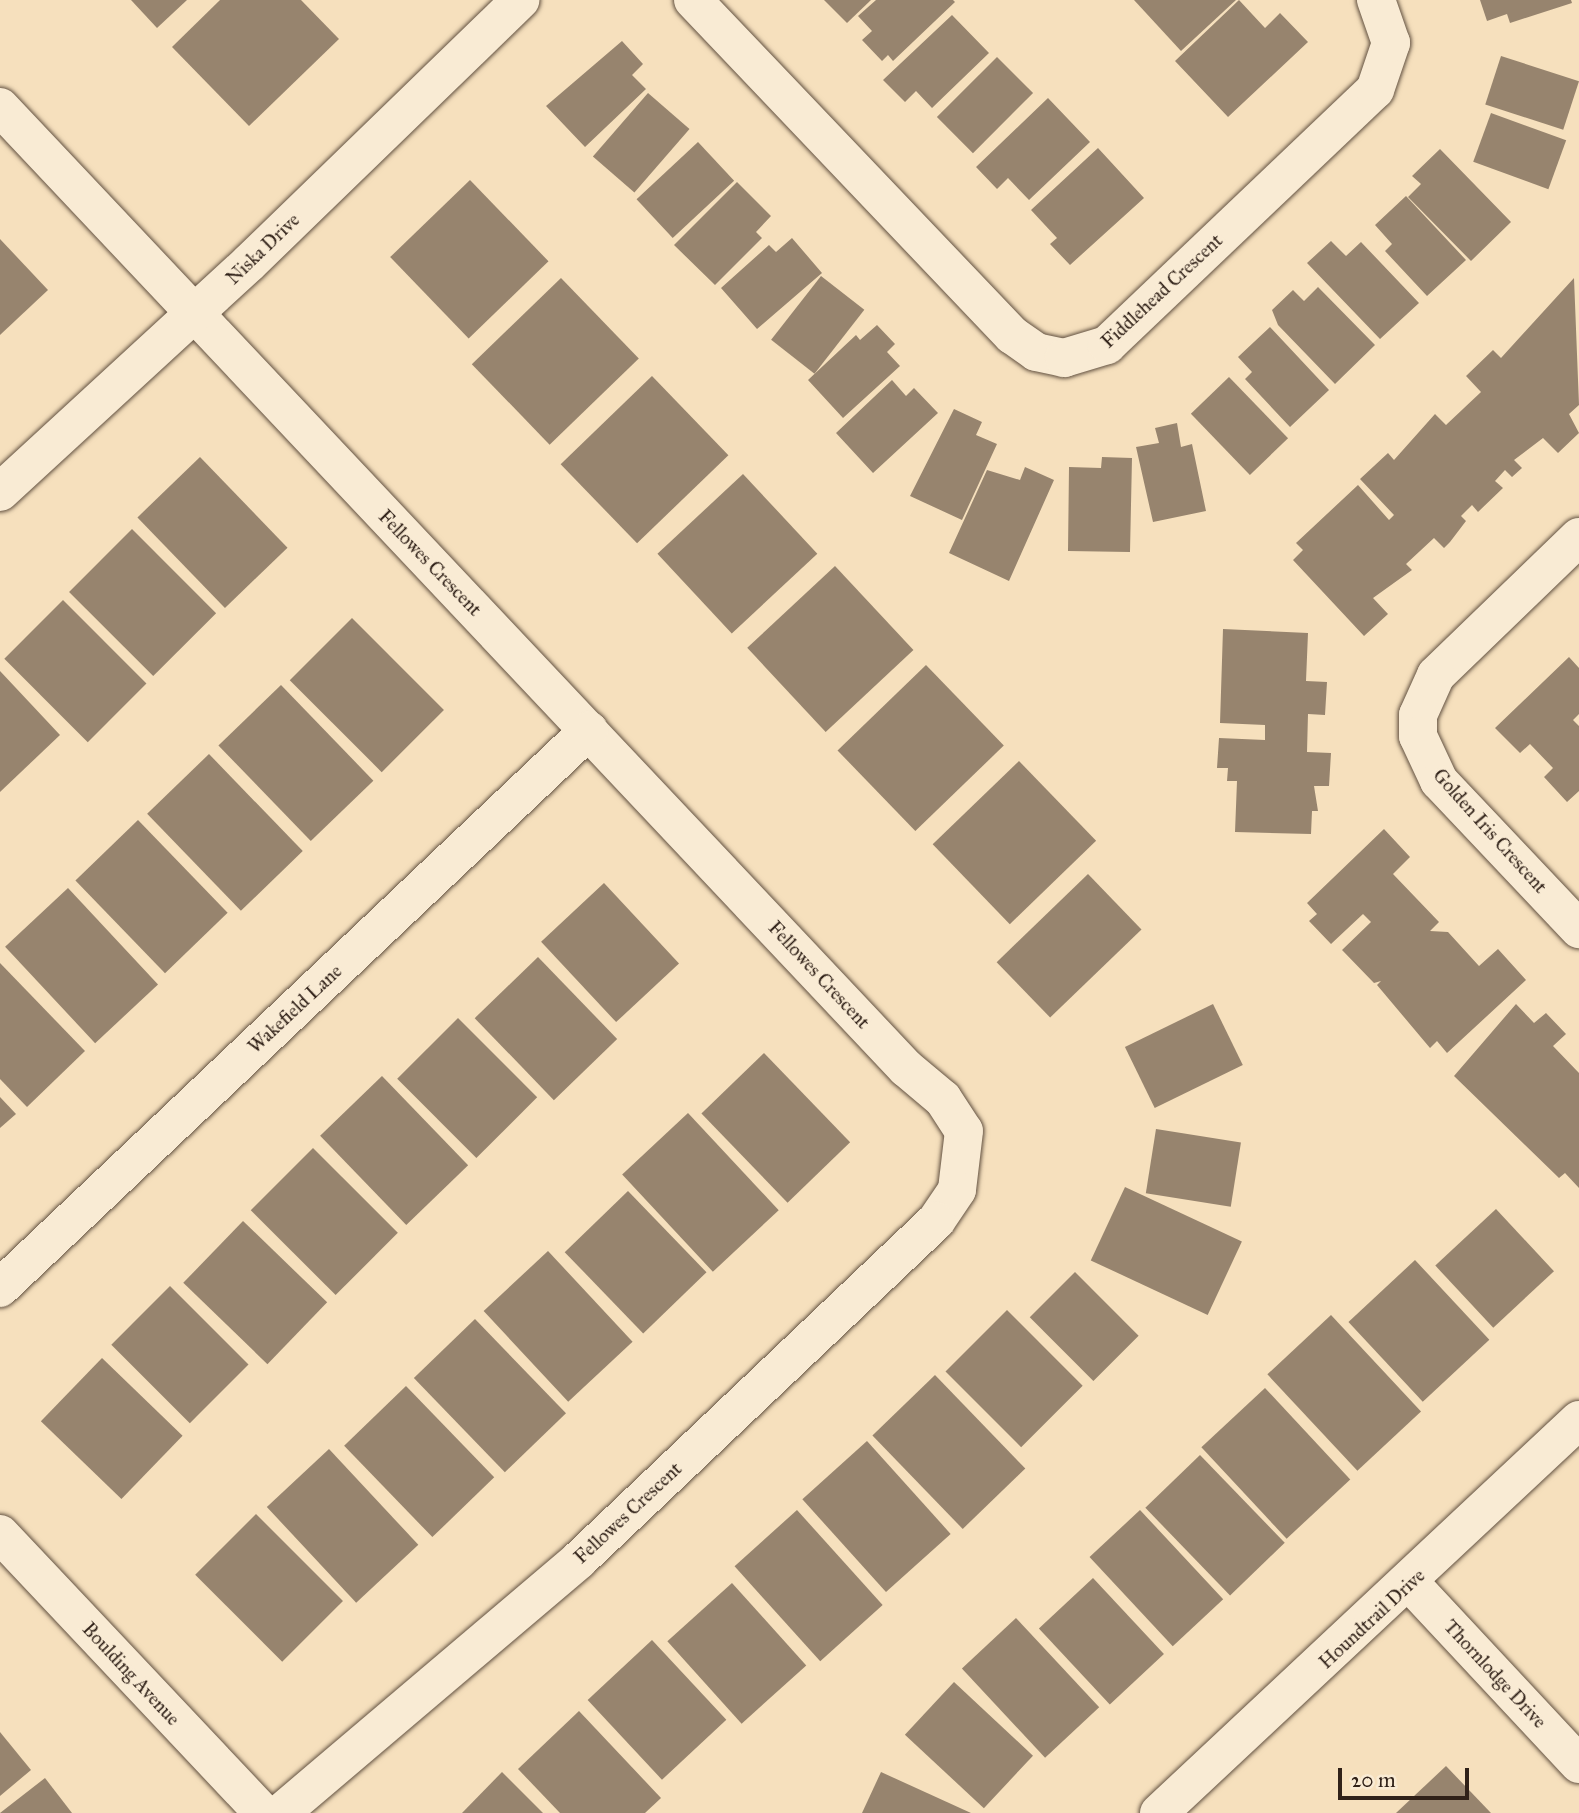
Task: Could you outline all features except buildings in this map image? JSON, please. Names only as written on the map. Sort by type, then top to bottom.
[{"type":"street","name":"Niska Drive","points":[[0,492],[192,314],[520,0]]},
{"type":"street","name":"Fiddlehead Crescent","points":[[693,0],[1012,335],[1036,352],[1064,358],[1097,351],[1117,336],[1375,90],[1391,43],[1376,0]]},
{"type":"street","name":"Fellowes Crescent","points":[[0,107],[192,314],[589,730],[906,1068],[943,1099],[964,1131],[957,1190],[936,1221],[579,1560],[281,1813]]},
{"type":"street","name":"Golden Iris Crescent","points":[[1579,537],[1436,675],[1418,715],[1419,736],[1439,781],[1579,929]]},
{"type":"street","name":"Wakefield Lane","points":[[0,1288],[589,730]]},
{"type":"street","name":"Houndtrail Drive","points":[[1159,1813],[1411,1584],[1579,1420]]},
{"type":"street","name":"Boulding Avenue","points":[[0,1534],[262,1813]]},
{"type":"street","name":"Thornlodge Drive","points":[[1411,1584],[1579,1764]]}]
